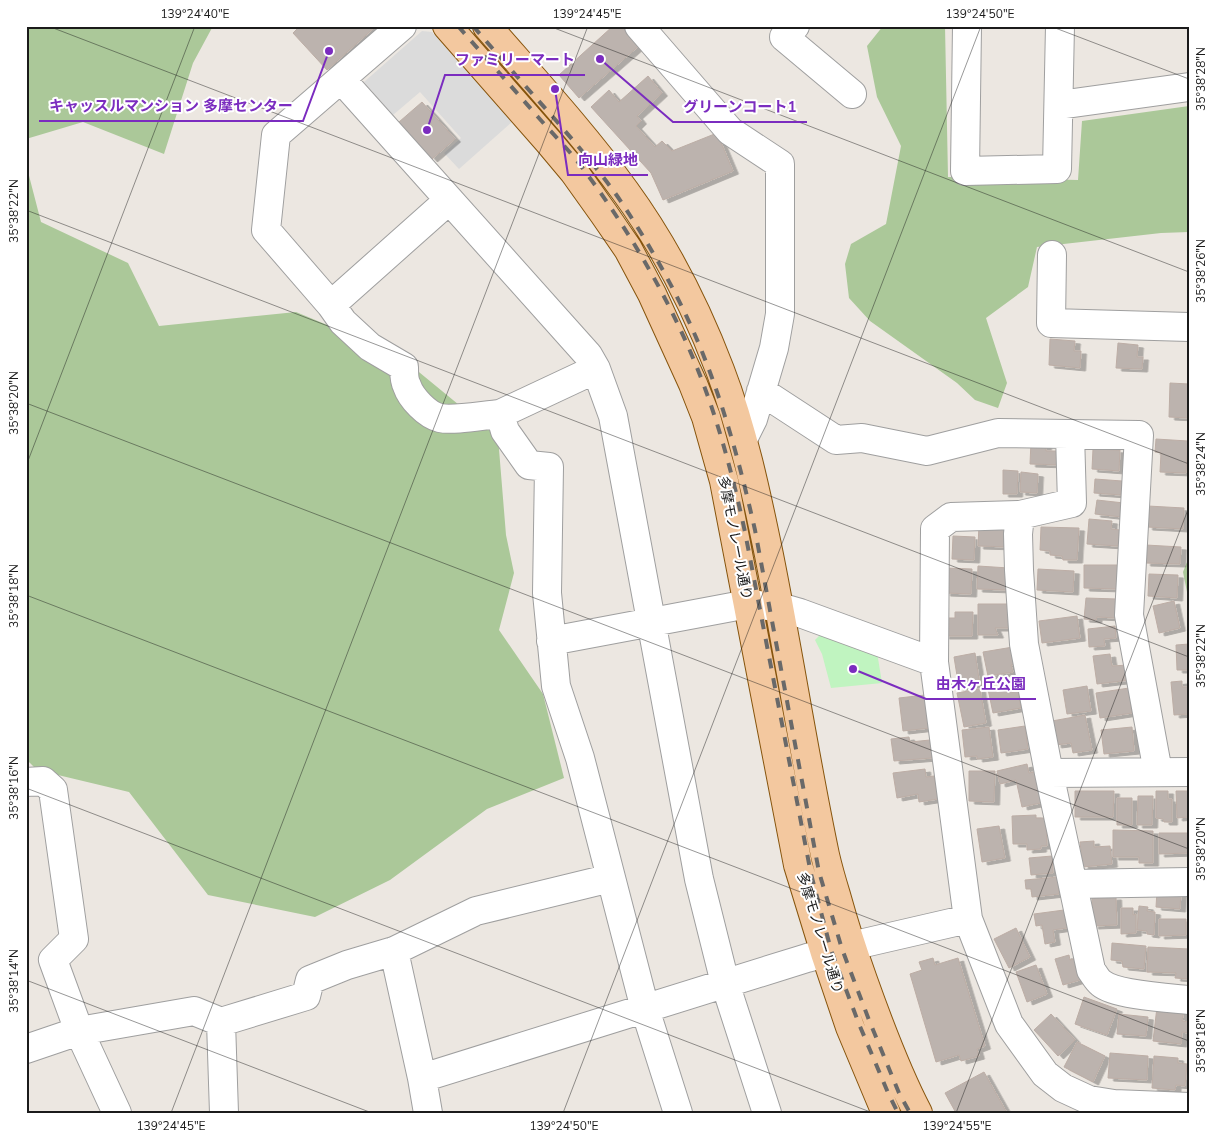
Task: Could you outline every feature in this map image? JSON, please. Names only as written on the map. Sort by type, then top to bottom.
[{"type":"main road","name":"多摩モノレール通り","points":[[447,26],[574,172],[628,249],[652,294],[693,384],[706,417],[724,481],[798,865],[850,1027],[886,1113]]},
{"type":"main road","name":"多摩モノレール通り","points":[[487,26],[597,154],[626,192],[653,232],[679,277],[720,371],[743,439],[752,474],[779,607],[825,858],[851,946],[875,1014],[918,1113]]},
{"type":"street","points":[[402,26],[276,135],[266,230],[331,305],[343,322],[370,347],[404,367],[406,385],[416,401],[440,418],[500,414],[596,369]]},
{"type":"street","points":[[639,26],[730,131],[780,164],[780,314],[774,348],[753,419],[743,439]]},
{"type":"street","points":[[967,26],[965,171],[1057,170],[1060,26]]},
{"type":"street","points":[[785,30],[852,94]]},
{"type":"street","points":[[341,79],[588,355],[596,369],[613,416],[699,878],[725,983],[767,1113]]},
{"type":"street","points":[[1059,105],[1189,87]]},
{"type":"street","points":[[331,305],[449,200]]},
{"type":"street","points":[[1052,255],[1051,323],[1189,327]]},
{"type":"street","points":[[761,391],[836,440],[862,438],[927,451],[998,433],[1139,435],[1129,615],[1158,772]]},
{"type":"street","points":[[500,414],[505,431],[529,465],[549,467],[547,593],[556,686],[580,758],[645,1009],[678,1113]]},
{"type":"street","points":[[1070,434],[1072,503],[1020,514],[951,517],[935,529],[934,662],[968,919],[1009,1024],[1045,1074],[1063,1088],[1089,1100],[1114,1104],[1189,1107]]},
{"type":"street","points":[[1020,514],[1018,534],[1019,570],[1024,644],[1091,970],[1101,983],[1116,990],[1189,1000]]},
{"type":"street","points":[[551,641],[748,604],[779,607],[800,613],[934,662]]},
{"type":"street","points":[[1049,773],[1189,772]]},
{"type":"street","points":[[26,782],[43,781],[53,790],[74,939],[53,960],[79,1031],[117,1113]]},
{"type":"street","points":[[26,1049],[79,1031],[194,1011],[221,1022],[306,996],[310,980],[347,965],[394,951],[476,911],[611,878]]},
{"type":"street","points":[[1073,884],[1189,882]]},
{"type":"street","points":[[422,1078],[825,953],[968,919]]},
{"type":"street","points":[[394,951],[428,1113]]},
{"type":"street","points":[[221,1022],[224,1113]]},
{"type":"green space","points":[[26,26],[213,26],[193,63],[164,154],[83,122],[26,139]]},
{"type":"green space","points":[[883,26],[945,26],[948,177],[1078,180],[1082,121],[1189,106],[1189,232],[1161,233],[1037,247],[1028,287],[986,318],[1007,383],[998,408],[975,400],[957,383],[870,321],[849,298],[845,264],[851,244],[886,224],[901,146],[877,97],[867,46]]},
{"type":"green space","points":[[26,164],[41,222],[128,263],[159,326],[296,312],[397,354],[498,437],[506,535],[514,573],[499,630],[543,694],[564,778],[487,809],[390,880],[315,917],[208,895],[129,792],[37,770],[26,759]]},
{"type":"green space","points":[[1189,557],[1189,602],[1183,572]]},
{"type":"green space","points":[[823,632],[877,652],[882,683],[831,688],[822,654],[815,640]]},
{"type":"shaded area","points":[[422,31],[432,32],[512,122],[459,169],[444,153],[461,138],[420,92],[393,115],[364,82]]},
{"type":"building","points":[[300,26],[376,26],[327,70],[293,33]]},
{"type":"building","points":[[613,26],[625,26],[641,44],[579,98],[559,75]]},
{"type":"building","points":[[648,76],[662,93],[637,116],[641,121],[636,126],[655,147],[662,141],[672,151],[717,133],[733,171],[663,200],[651,173],[591,107],[609,90],[619,102]]},
{"type":"building","points":[[422,102],[455,139],[432,159],[399,122]]},
{"type":"building","points":[[1050,339],[1075,341],[1074,351],[1081,351],[1080,368],[1049,365]]},
{"type":"building","points":[[1118,343],[1138,345],[1137,357],[1143,357],[1142,369],[1116,368]]},
{"type":"building","points":[[1170,383],[1189,384],[1189,418],[1169,417]]},
{"type":"building","points":[[1156,439],[1188,441],[1186,473],[1160,472],[1161,453],[1155,452]]},
{"type":"building","points":[[1031,441],[1046,442],[1046,451],[1062,451],[1062,465],[1030,464]]},
{"type":"building","points":[[1093,449],[1120,450],[1119,471],[1092,469]]},
{"type":"building","points":[[1003,470],[1018,471],[1017,494],[1003,494]]},
{"type":"building","points":[[1021,472],[1038,474],[1037,493],[1020,492]]},
{"type":"building","points":[[1095,479],[1122,481],[1121,495],[1094,493]]},
{"type":"building","points":[[1097,500],[1124,503],[1122,517],[1095,514]]},
{"type":"building","points":[[1148,506],[1184,508],[1183,529],[1147,527]]},
{"type":"building","points":[[1089,519],[1112,521],[1111,529],[1120,530],[1118,546],[1087,544]]},
{"type":"building","points":[[979,525],[1011,526],[1010,547],[978,546]]},
{"type":"building","points":[[1041,527],[1079,528],[1077,560],[1063,560],[1062,556],[1050,555],[1050,551],[1040,550]]},
{"type":"building","points":[[953,536],[975,537],[974,560],[952,559]]},
{"type":"building","points":[[1146,545],[1181,547],[1180,564],[1145,563]]},
{"type":"building","points":[[1084,565],[1118,565],[1117,589],[1084,588]]},
{"type":"building","points":[[978,566],[1009,568],[1007,590],[977,589]]},
{"type":"building","points":[[946,568],[972,569],[971,594],[945,593]]},
{"type":"building","points":[[1038,569],[1074,571],[1073,592],[1037,590]]},
{"type":"building","points":[[1149,574],[1178,575],[1177,598],[1148,596]]},
{"type":"building","points":[[1086,598],[1117,599],[1116,618],[1097,617],[1096,620],[1084,619]]},
{"type":"building","points":[[1174,601],[1180,628],[1159,633],[1153,606]]},
{"type":"building","points":[[978,604],[1011,604],[1011,628],[995,628],[998,635],[978,635]]},
{"type":"building","points":[[955,612],[973,612],[972,636],[944,636],[944,618],[955,618]]},
{"type":"building","points":[[1077,616],[1080,638],[1042,643],[1039,621]]},
{"type":"building","points":[[1115,626],[1116,638],[1104,639],[1105,646],[1089,647],[1088,629]]},
{"type":"building","points":[[1189,644],[1189,670],[1177,670],[1176,645]]},
{"type":"building","points":[[1013,647],[1016,664],[1011,665],[1013,672],[988,676],[983,652]]},
{"type":"building","points":[[975,653],[980,685],[959,688],[954,657]]},
{"type":"building","points":[[1110,654],[1112,666],[1128,665],[1130,680],[1097,684],[1093,656]]},
{"type":"building","points":[[1182,681],[1182,687],[1189,687],[1189,714],[1174,715],[1171,682]]},
{"type":"building","points":[[1010,685],[1012,692],[1018,691],[1021,708],[993,713],[988,689]]},
{"type":"building","points":[[1087,686],[1091,711],[1067,714],[1063,690]]},
{"type":"building","points":[[1129,688],[1132,713],[1100,718],[1096,693]]},
{"type":"building","points":[[980,689],[986,723],[964,727],[957,693]]},
{"type":"building","points":[[925,695],[930,728],[903,731],[899,698]]},
{"type":"building","points":[[1085,715],[1092,750],[1073,753],[1071,743],[1056,745],[1052,721]]},
{"type":"building","points":[[1025,726],[1028,749],[1001,753],[998,730]]},
{"type":"building","points":[[989,727],[993,757],[977,759],[977,756],[965,757],[962,730]]},
{"type":"building","points":[[1132,727],[1134,751],[1104,754],[1101,730]]},
{"type":"building","points":[[909,737],[910,742],[930,740],[932,758],[894,761],[891,739]]},
{"type":"building","points":[[1027,764],[1029,773],[1038,771],[1045,802],[1022,807],[1016,780],[1000,784],[997,771]]},
{"type":"building","points":[[925,769],[926,777],[934,776],[938,799],[919,802],[918,794],[897,798],[893,773]]},
{"type":"building","points":[[969,771],[995,771],[994,802],[969,801]]},
{"type":"building","points":[[1075,791],[1114,791],[1113,817],[1075,817]]},
{"type":"building","points":[[1156,791],[1168,791],[1168,799],[1172,799],[1172,822],[1164,822],[1163,819],[1156,818]]},
{"type":"building","points":[[1176,791],[1189,791],[1189,817],[1177,818]]},
{"type":"building","points":[[1138,796],[1153,796],[1152,825],[1137,825]]},
{"type":"building","points":[[1117,798],[1132,798],[1132,825],[1117,825]]},
{"type":"building","points":[[1036,815],[1036,818],[1046,818],[1047,846],[1041,846],[1041,849],[1027,850],[1027,844],[1013,844],[1012,816]]},
{"type":"building","points":[[999,826],[1005,858],[982,862],[977,829]]},
{"type":"building","points":[[1113,830],[1153,831],[1153,863],[1139,863],[1139,857],[1113,857]]},
{"type":"building","points":[[1159,833],[1189,833],[1189,853],[1159,854]]},
{"type":"building","points":[[1094,841],[1094,847],[1110,846],[1112,864],[1083,867],[1080,842]]},
{"type":"building","points":[[1052,856],[1053,873],[1031,875],[1029,858]]},
{"type":"building","points":[[1058,877],[1059,894],[1032,897],[1031,889],[1026,889],[1025,880]]},
{"type":"building","points":[[1157,891],[1181,893],[1180,909],[1156,907]]},
{"type":"building","points":[[1116,897],[1117,925],[1093,926],[1092,898]]},
{"type":"building","points":[[1139,906],[1148,907],[1147,911],[1155,912],[1154,935],[1147,934],[1147,931],[1137,930]]},
{"type":"building","points":[[1121,908],[1133,908],[1133,915],[1136,914],[1136,933],[1121,934]]},
{"type":"building","points":[[1064,910],[1067,928],[1053,930],[1055,942],[1045,944],[1042,925],[1036,926],[1034,914]]},
{"type":"building","points":[[1159,919],[1186,919],[1186,935],[1159,936]]},
{"type":"building","points":[[1016,928],[1030,957],[1009,968],[994,939]]},
{"type":"building","points":[[1112,943],[1146,946],[1144,969],[1123,967],[1122,961],[1111,960]]},
{"type":"building","points":[[1148,947],[1189,949],[1189,979],[1175,978],[1176,973],[1147,972]]},
{"type":"building","points":[[1069,955],[1070,960],[1077,958],[1083,979],[1063,985],[1055,959]]},
{"type":"building","points":[[933,958],[935,965],[958,958],[985,1046],[977,1049],[979,1056],[961,1061],[959,1055],[936,1062],[910,974],[922,970],[919,962]]},
{"type":"building","points":[[1036,965],[1047,994],[1027,1002],[1016,972]]},
{"type":"building","points":[[1084,997],[1117,1009],[1107,1035],[1075,1024]]},
{"type":"building","points":[[1157,1007],[1184,1010],[1182,1021],[1189,1022],[1189,1029],[1188,1033],[1182,1032],[1181,1044],[1153,1041]]},
{"type":"building","points":[[1051,1014],[1075,1040],[1058,1056],[1034,1030]]},
{"type":"building","points":[[1119,1014],[1148,1017],[1146,1036],[1117,1034]]},
{"type":"building","points":[[1077,1042],[1105,1056],[1093,1082],[1064,1067]]},
{"type":"building","points":[[1110,1053],[1148,1056],[1147,1080],[1108,1078]]},
{"type":"building","points":[[1154,1056],[1178,1058],[1178,1063],[1187,1064],[1185,1086],[1176,1085],[1175,1090],[1152,1088]]},
{"type":"building","points":[[984,1072],[1007,1113],[956,1113],[945,1093]]},
{"type":"railway","points":[[458,26],[571,153],[617,217],[665,298],[703,383],[727,456],[741,513],[811,874],[831,950],[859,1024],[898,1113]]},
{"type":"railway","points":[[473,26],[606,180],[652,251],[687,318],[705,358],[730,431],[755,530],[819,872],[842,949],[899,1093],[910,1113]]},
{"type":"place","name":"キャッスルマンション 多摩センター","points":[[329,51]]},
{"type":"place","name":"グリーンコート1","points":[[600,59]]},
{"type":"place","name":"向山緑地","points":[[555,89]]},
{"type":"place","name":"ファミリーマート","points":[[427,130]]},
{"type":"place","name":"由木ヶ丘公園","points":[[853,669]]}]
